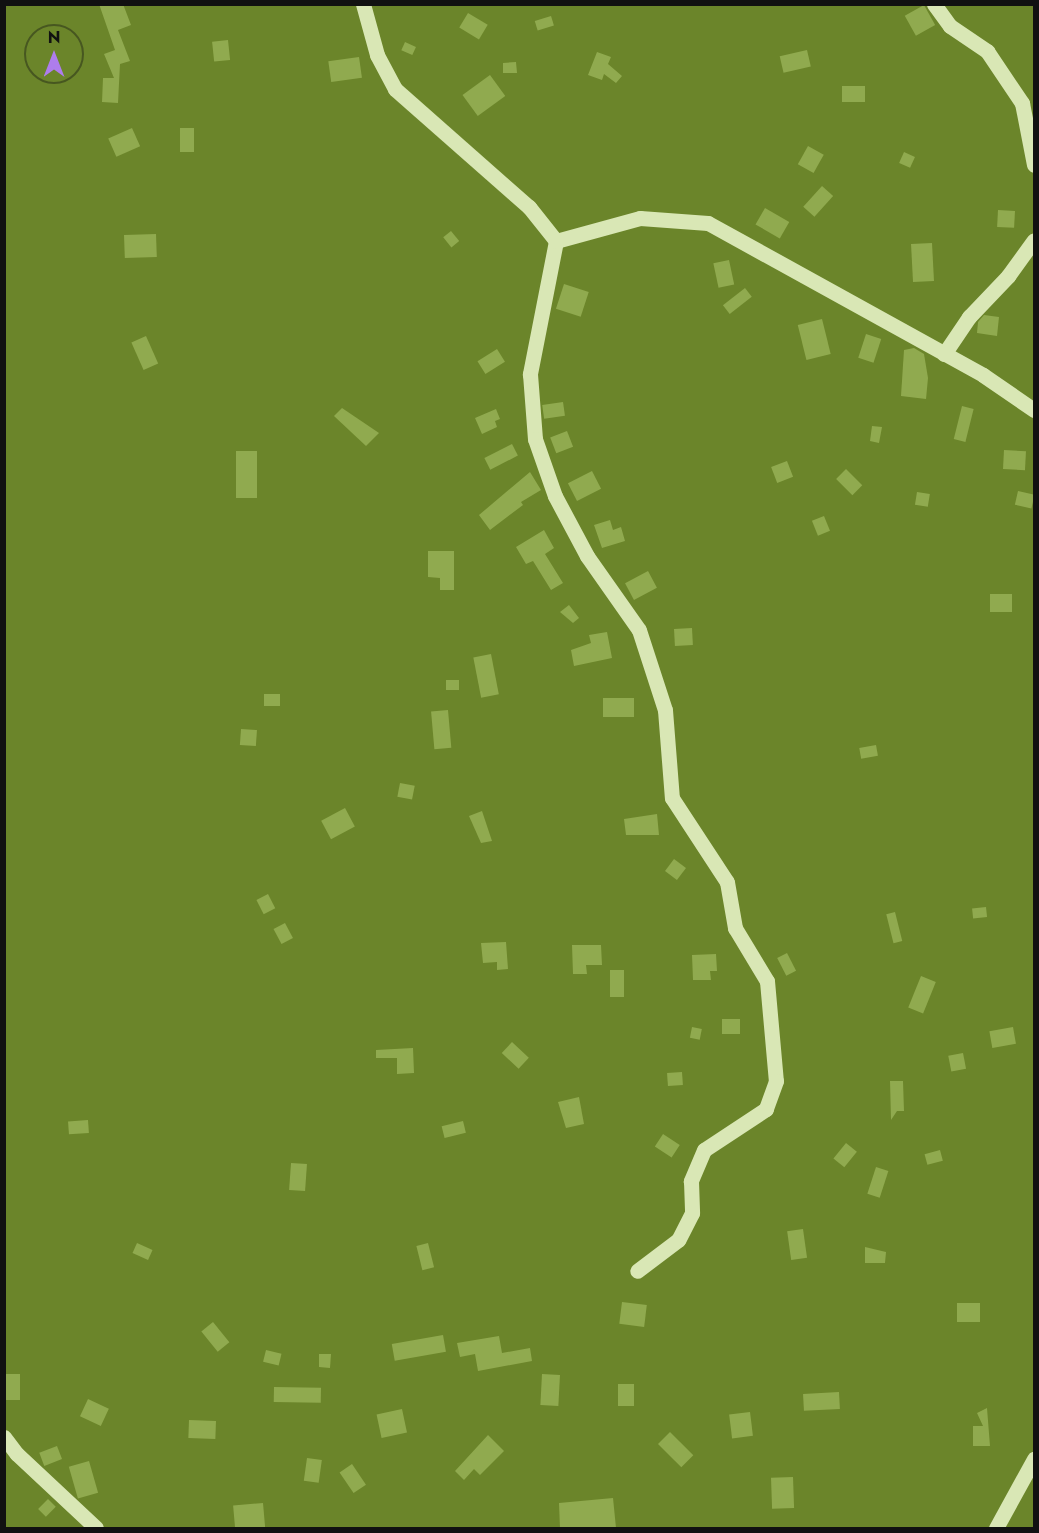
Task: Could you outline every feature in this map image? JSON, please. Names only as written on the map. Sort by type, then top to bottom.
[{"type":"street","points":[[363,4],[377,55],[395,88],[529,207],[556,241],[530,374],[535,439],[555,496],[587,556],[639,630],[665,710],[672,798],[728,882],[735,928],[767,981],[775,1037],[776,1081],[766,1109],[704,1149],[691,1181],[692,1213],[678,1240],[637,1271]]},
{"type":"street","points":[[934,4],[950,26],[987,51],[1022,103],[1035,165]]},
{"type":"street","points":[[556,241],[640,218],[708,223],[944,354],[1035,410]]},
{"type":"street","points":[[944,354],[969,317],[1008,276],[1035,240]]},
{"type":"street","points":[[4,1437],[17,1454],[96,1528]]},
{"type":"street","points":[[996,1528],[1035,1459]]},
{"type":"building","points":[[99,4],[123,4],[131,25],[118,30],[130,61],[120,64],[118,103],[102,102],[103,78],[114,78],[104,54],[115,50]]},
{"type":"building","points":[[924,5],[935,25],[916,36],[905,16]]},
{"type":"building","points":[[468,13],[488,25],[479,39],[459,28]]},
{"type":"building","points":[[551,16],[554,26],[538,31],[535,21]]},
{"type":"building","points":[[228,40],[230,60],[214,62],[212,42]]},
{"type":"building","points":[[405,42],[416,47],[412,55],[401,50]]},
{"type":"building","points":[[807,50],[811,67],[784,73],[780,56]]},
{"type":"building","points":[[597,52],[611,57],[608,64],[622,76],[616,83],[604,74],[602,80],[588,75]]},
{"type":"building","points":[[359,57],[362,78],[331,82],[328,61]]},
{"type":"building","points":[[516,62],[517,73],[503,73],[503,63]]},
{"type":"building","points":[[490,75],[505,96],[478,116],[462,95]]},
{"type":"building","points":[[842,86],[865,86],[865,102],[842,102]]},
{"type":"building","points":[[132,128],[140,146],[116,157],[108,139]]},
{"type":"building","points":[[180,128],[194,128],[194,152],[180,152]]},
{"type":"building","points":[[808,146],[824,155],[814,173],[798,164]]},
{"type":"building","points":[[904,152],[915,157],[910,168],[899,163]]},
{"type":"building","points":[[822,186],[833,196],[814,217],[803,207]]},
{"type":"building","points":[[765,208],[789,222],[780,238],[756,224]]},
{"type":"building","points":[[998,210],[1015,211],[1014,228],[997,227]]},
{"type":"building","points":[[451,231],[459,241],[451,247],[443,237]]},
{"type":"building","points":[[156,234],[157,257],[125,258],[124,235]]},
{"type":"building","points":[[932,243],[934,281],[913,282],[911,244]]},
{"type":"building","points":[[729,260],[734,284],[719,288],[713,263]]},
{"type":"building","points":[[564,284],[589,292],[581,317],[556,309]]},
{"type":"building","points":[[745,288],[752,297],[730,314],[723,305]]},
{"type":"building","points":[[984,315],[999,317],[997,336],[977,333],[978,322]]},
{"type":"building","points":[[822,319],[831,354],[806,360],[798,325]]},
{"type":"building","points":[[866,334],[881,339],[873,363],[858,358]]},
{"type":"building","points":[[146,336],[158,363],[144,370],[131,343]]},
{"type":"building","points":[[914,348],[924,354],[928,378],[926,399],[901,396],[904,350]]},
{"type":"building","points":[[497,349],[505,362],[485,374],[477,361]]},
{"type":"building","points":[[563,402],[565,416],[544,419],[542,405]]},
{"type":"building","points":[[962,406],[974,409],[965,442],[954,439]]},
{"type":"building","points":[[342,408],[379,433],[366,446],[334,416]]},
{"type":"building","points":[[496,409],[500,419],[495,421],[497,427],[482,434],[475,418]]},
{"type":"building","points":[[872,426],[882,427],[879,443],[870,441]]},
{"type":"building","points":[[567,431],[573,447],[556,453],[550,437]]},
{"type":"building","points":[[512,444],[518,456],[490,470],[484,458]]},
{"type":"building","points":[[1004,450],[1026,451],[1025,470],[1003,469]]},
{"type":"building","points":[[236,451],[257,451],[257,498],[236,498]]},
{"type":"building","points":[[787,461],[793,477],[777,483],[771,467]]},
{"type":"building","points":[[846,469],[862,485],[852,495],[836,479]]},
{"type":"building","points":[[592,471],[601,489],[577,501],[568,483]]},
{"type":"building","points":[[530,472],[541,490],[521,502],[523,505],[490,530],[479,515]]},
{"type":"building","points":[[1018,491],[1034,495],[1031,508],[1015,505]]},
{"type":"building","points":[[917,492],[930,494],[928,507],[915,505]]},
{"type":"building","points":[[824,516],[830,531],[818,536],[812,521]]},
{"type":"building","points":[[610,520],[613,530],[621,527],[625,541],[602,548],[594,525]]},
{"type":"building","points":[[544,530],[554,548],[545,554],[563,583],[551,590],[533,561],[526,564],[516,547]]},
{"type":"building","points":[[428,551],[454,551],[454,590],[440,590],[440,578],[428,577]]},
{"type":"building","points":[[648,571],[657,588],[634,600],[625,583]]},
{"type":"building","points":[[990,594],[1012,594],[1012,612],[990,612]]},
{"type":"building","points":[[569,605],[579,618],[573,623],[560,612]]},
{"type":"building","points":[[692,628],[693,645],[675,646],[674,629]]},
{"type":"building","points":[[607,632],[612,658],[574,666],[571,650],[591,643],[589,635]]},
{"type":"building","points":[[491,654],[499,694],[481,698],[473,657]]},
{"type":"building","points":[[446,680],[459,680],[459,690],[446,690]]},
{"type":"building","points":[[264,694],[280,694],[280,706],[264,706]]},
{"type":"building","points":[[603,698],[634,698],[634,717],[603,717]]},
{"type":"building","points":[[448,710],[451,748],[434,749],[431,711]]},
{"type":"building","points":[[241,729],[257,730],[256,746],[240,745]]},
{"type":"building","points":[[876,745],[878,756],[861,759],[859,748]]},
{"type":"building","points":[[400,783],[415,786],[412,800],[397,797]]},
{"type":"building","points":[[345,808],[355,827],[331,839],[321,821]]},
{"type":"building","points":[[482,811],[492,841],[481,843],[469,816]]},
{"type":"building","points":[[657,814],[659,835],[626,835],[624,819]]},
{"type":"building","points":[[674,859],[686,868],[677,880],[665,871]]},
{"type":"building","points":[[268,894],[275,908],[264,914],[256,900]]},
{"type":"building","points":[[986,907],[987,917],[973,918],[972,908]]},
{"type":"building","points":[[895,912],[902,941],[894,943],[886,914]]},
{"type":"building","points":[[285,923],[293,938],[282,944],[274,929]]},
{"type":"building","points":[[506,942],[508,969],[497,970],[497,962],[483,963],[481,943]]},
{"type":"building","points":[[572,945],[601,945],[602,965],[586,965],[587,974],[573,974]]},
{"type":"building","points":[[787,953],[796,971],[786,976],[777,958]]},
{"type":"building","points":[[716,954],[717,971],[710,971],[711,980],[693,980],[692,955]]},
{"type":"building","points":[[610,970],[624,970],[624,997],[610,997]]},
{"type":"building","points":[[921,976],[936,982],[923,1014],[908,1008]]},
{"type":"building","points":[[722,1019],[740,1019],[740,1034],[722,1034]]},
{"type":"building","points":[[692,1027],[702,1029],[700,1040],[690,1038]]},
{"type":"building","points":[[1013,1027],[1016,1044],[992,1048],[989,1031]]},
{"type":"building","points":[[512,1042],[529,1058],[519,1069],[502,1053]]},
{"type":"building","points":[[413,1048],[414,1073],[397,1074],[397,1058],[376,1058],[376,1050]]},
{"type":"building","points":[[963,1053],[966,1069],[951,1072],[948,1056]]},
{"type":"building","points":[[682,1072],[683,1085],[668,1086],[667,1073]]},
{"type":"building","points":[[890,1081],[903,1081],[904,1111],[897,1111],[891,1120]]},
{"type":"building","points":[[579,1097],[584,1124],[566,1128],[558,1102]]},
{"type":"building","points":[[88,1120],[89,1133],[69,1134],[68,1121]]},
{"type":"building","points":[[463,1121],[466,1133],[445,1138],[442,1126]]},
{"type":"building","points":[[663,1134],[680,1145],[672,1157],[655,1147]]},
{"type":"building","points":[[846,1143],[857,1152],[844,1167],[833,1159]]},
{"type":"building","points":[[940,1150],[943,1161],[927,1165],[925,1154]]},
{"type":"building","points":[[291,1163],[307,1164],[305,1191],[289,1190]]},
{"type":"building","points":[[876,1167],[888,1171],[880,1198],[867,1194]]},
{"type":"building","points":[[803,1229],[807,1258],[791,1260],[787,1231]]},
{"type":"building","points":[[137,1243],[153,1250],[148,1260],[133,1253]]},
{"type":"building","points":[[428,1243],[434,1267],[422,1270],[416,1246]]},
{"type":"building","points":[[865,1247],[886,1252],[885,1263],[865,1263]]},
{"type":"building","points":[[622,1302],[647,1305],[644,1327],[619,1324]]},
{"type":"building","points":[[957,1303],[980,1303],[980,1322],[957,1322]]},
{"type":"building","points":[[213,1322],[229,1342],[218,1352],[201,1331]]},
{"type":"building","points":[[443,1335],[446,1352],[395,1361],[392,1344]]},
{"type":"building","points":[[499,1336],[502,1353],[530,1348],[532,1361],[478,1371],[475,1354],[460,1357],[457,1343]]},
{"type":"building","points":[[266,1350],[282,1354],[279,1366],[263,1362]]},
{"type":"building","points":[[319,1354],[331,1354],[330,1368],[319,1367]]},
{"type":"building","points":[[4,1374],[20,1374],[20,1400],[4,1400]]},
{"type":"building","points":[[542,1374],[560,1375],[558,1406],[540,1405]]},
{"type":"building","points":[[618,1384],[634,1384],[634,1406],[618,1406]]},
{"type":"building","points":[[274,1387],[321,1388],[321,1403],[274,1402]]},
{"type":"building","points":[[839,1392],[840,1409],[804,1411],[803,1394]]},
{"type":"building","points":[[88,1399],[109,1409],[101,1426],[80,1416]]},
{"type":"building","points":[[987,1408],[990,1446],[973,1446],[973,1426],[983,1426],[977,1413]]},
{"type":"building","points":[[402,1409],[407,1432],[382,1438],[377,1414]]},
{"type":"building","points":[[750,1412],[753,1436],[732,1438],[729,1415]]},
{"type":"building","points":[[189,1420],[216,1421],[215,1439],[188,1438]]},
{"type":"building","points":[[670,1432],[693,1455],[681,1467],[658,1444]]},
{"type":"building","points":[[488,1435],[504,1451],[480,1475],[474,1469],[464,1480],[455,1471]]},
{"type":"building","points":[[57,1446],[62,1459],[44,1466],[39,1453]]},
{"type":"building","points":[[307,1458],[322,1460],[319,1483],[304,1481]]},
{"type":"building","points":[[89,1461],[98,1493],[78,1499],[69,1467]]},
{"type":"building","points":[[352,1464],[366,1485],[354,1493],[340,1472]]},
{"type":"building","points":[[793,1477],[794,1508],[772,1509],[771,1478]]},
{"type":"building","points":[[613,1498],[616,1528],[560,1528],[559,1503]]},
{"type":"building","points":[[48,1499],[56,1507],[46,1517],[38,1509]]},
{"type":"building","points":[[263,1503],[265,1528],[235,1528],[233,1506]]}]
